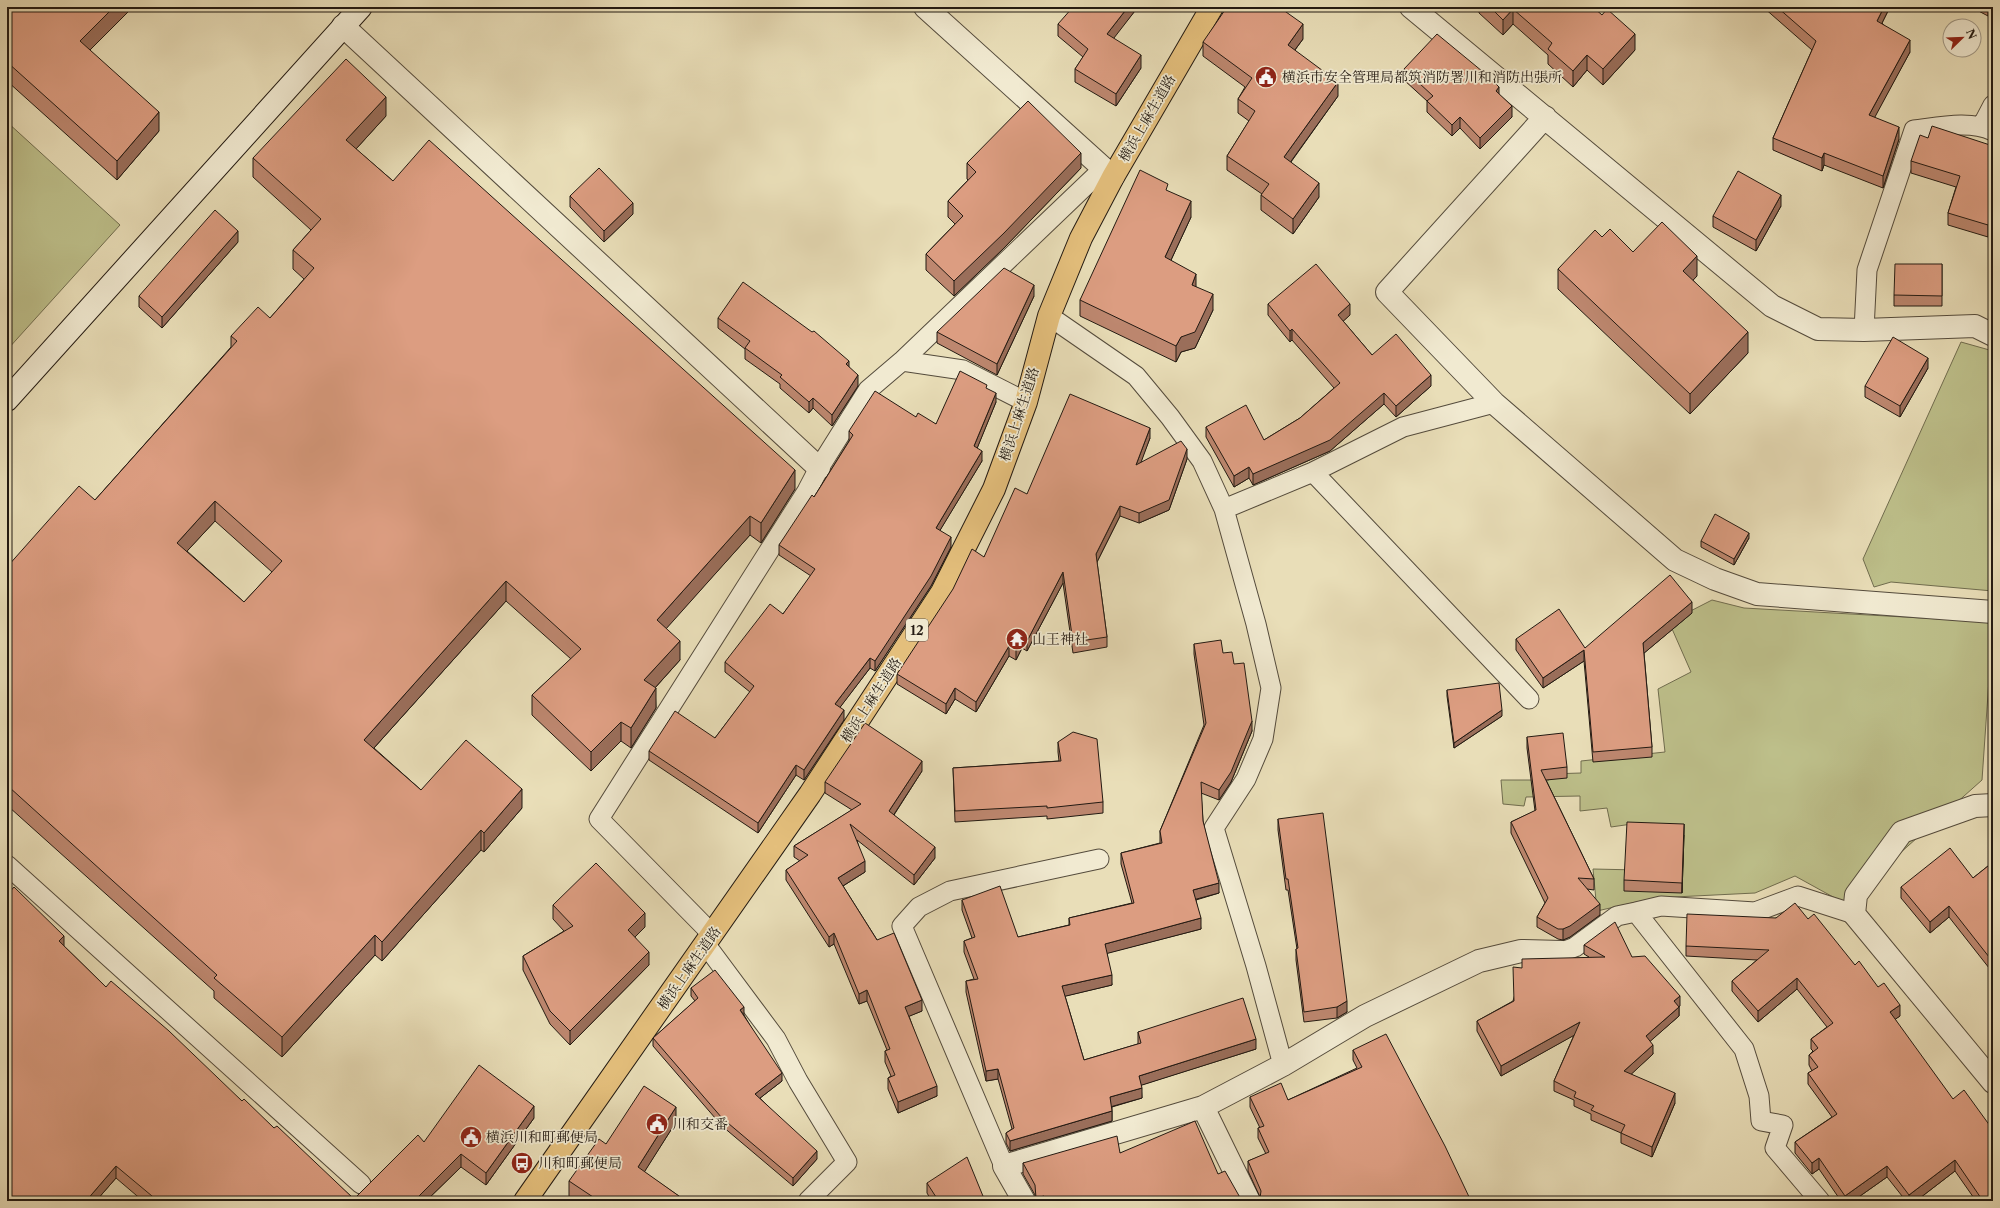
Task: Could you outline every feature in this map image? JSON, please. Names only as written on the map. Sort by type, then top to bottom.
[{"type":"main road","name":"横浜上麻生道路","points":[[525,1201],[810,794],[942,592],[994,489],[1026,402],[1049,316],[1108,173],[1212,7]]},
{"type":"street","points":[[7,400],[361,7]]},
{"type":"street","points":[[924,7],[1108,173]]},
{"type":"street","points":[[1411,7],[1772,306],[1818,329],[1864,330],[1975,326],[1993,335]]},
{"type":"street","points":[[343,26],[819,468]]},
{"type":"street","points":[[1545,117],[1387,292],[1494,403],[1675,560],[1715,579],[1757,594],[1993,612]]},
{"type":"street","points":[[1993,805],[1975,806],[1902,832],[1856,895],[1854,914],[1993,1082]]},
{"type":"street","points":[[1024,1201],[1004,1166],[1203,1107],[1283,1065],[1365,1016],[1479,961],[1521,951],[1562,952]]},
{"type":"street","points":[[1203,1107],[1249,1201]]},
{"type":"lane","points":[[1864,330],[1867,270],[1914,130],[1954,126],[1988,128],[1993,105]]},
{"type":"lane","points":[[808,1201],[847,1162],[776,1040],[709,940],[599,819],[807,491],[819,468],[868,390],[902,361],[1108,173]]},
{"type":"lane","points":[[1049,316],[1136,376],[1170,417],[1202,461],[1224,509],[1272,688],[1263,739],[1246,779],[1214,828],[1256,966],[1283,1065]]},
{"type":"lane","points":[[902,361],[963,370],[1026,402]]},
{"type":"lane","points":[[1224,509],[1313,472],[1403,427],[1494,403]]},
{"type":"lane","points":[[1313,472],[1529,699]]},
{"type":"lane","points":[[1004,1166],[902,926],[920,907],[950,891],[1099,859]]},
{"type":"lane","points":[[7,865],[361,1184]]},
{"type":"lane","points":[[1562,952],[1575,947],[1618,916],[1661,906],[1755,912],[1798,896],[1854,914]]},
{"type":"lane","points":[[1636,912],[1744,1049],[1759,1096],[1761,1121],[1783,1126],[1775,1148],[1820,1201]]},
{"type":"green space","points":[[7,122],[120,225],[7,350]]},
{"type":"green space","points":[[1961,342],[1993,351],[1993,591],[1891,582],[1874,587],[1863,559]]},
{"type":"green space","points":[[1712,600],[1744,608],[1993,622],[1982,780],[1844,903],[1795,876],[1755,893],[1654,898],[1597,911],[1593,869],[1638,870],[1639,823],[1611,827],[1607,808],[1580,811],[1580,796],[1526,797],[1524,806],[1503,804],[1501,780],[1549,780],[1549,774],[1581,773],[1581,761],[1665,752],[1658,689],[1691,672],[1669,622]]},
{"type":"building","points":[[7,7],[114,7],[80,41],[159,112],[117,161],[7,62]]},
{"type":"building","points":[[1073,7],[1128,7],[1107,34],[1141,55],[1116,94],[1075,69],[1088,49],[1058,24]]},
{"type":"building","points":[[1227,7],[1279,7],[1303,24],[1288,45],[1338,82],[1284,157],[1319,183],[1293,219],[1261,195],[1269,184],[1227,156],[1255,111],[1238,99],[1252,78],[1203,42]]},
{"type":"building","points":[[1490,7],[1593,7],[1602,15],[1607,9],[1635,34],[1603,69],[1587,55],[1573,71],[1548,49],[1552,43],[1513,9],[1503,20]]},
{"type":"building","points":[[1777,7],[1884,7],[1877,21],[1910,40],[1869,115],[1899,127],[1883,176],[1824,153],[1822,158],[1773,138],[1816,41]]},
{"type":"building","points":[[1437,34],[1488,76],[1499,87],[1496,91],[1512,106],[1480,138],[1460,117],[1452,125],[1427,101],[1433,96],[1404,69]]},
{"type":"building","points":[[346,59],[386,97],[346,140],[393,181],[429,140],[795,470],[761,523],[750,516],[657,620],[680,641],[644,680],[656,688],[631,728],[621,722],[591,752],[532,695],[581,649],[506,581],[364,740],[421,790],[466,740],[522,789],[484,833],[481,830],[382,942],[375,935],[282,1037],[214,978],[217,975],[9,787],[7,789],[7,567],[79,486],[95,500],[237,341],[231,336],[258,307],[270,318],[314,268],[293,250],[321,219],[253,158]],"holes":[[[215,501],[282,561],[244,602],[177,543]]]},
{"type":"building","points":[[1028,101],[1081,153],[1004,233],[954,281],[926,254],[963,216],[948,201],[976,172],[967,163]]},
{"type":"building","points":[[1932,126],[1993,146],[1993,209],[1988,225],[1948,213],[1960,176],[1911,161],[1920,135],[1928,138]]},
{"type":"building","points":[[599,168],[633,203],[604,231],[570,196]]},
{"type":"building","points":[[1140,170],[1168,184],[1166,190],[1191,201],[1165,257],[1196,274],[1192,285],[1213,294],[1195,332],[1181,337],[1176,346],[1080,300]]},
{"type":"building","points":[[1738,171],[1781,195],[1756,240],[1713,216]]},
{"type":"building","points":[[215,210],[238,231],[162,317],[139,296]]},
{"type":"building","points":[[1662,222],[1697,256],[1683,271],[1748,332],[1690,394],[1558,269],[1595,230],[1602,237],[1610,229],[1633,252]]},
{"type":"building","points":[[1316,264],[1350,304],[1338,315],[1372,355],[1396,334],[1431,375],[1396,406],[1384,393],[1330,440],[1253,474],[1249,467],[1234,476],[1206,427],[1246,405],[1264,440],[1300,418],[1340,383],[1292,329],[1290,331],[1268,304]]},
{"type":"building","points":[[1895,264],[1942,264],[1942,296],[1894,295]]},
{"type":"building","points":[[1004,268],[1034,285],[997,364],[937,332]]},
{"type":"building","points":[[743,282],[812,332],[814,331],[849,361],[846,364],[858,375],[832,415],[813,398],[809,402],[780,377],[782,375],[745,348],[750,341],[718,318]]},
{"type":"building","points":[[1893,337],[1928,358],[1900,406],[1865,386]]},
{"type":"building","points":[[960,371],[987,385],[986,388],[996,393],[974,446],[982,451],[936,528],[951,537],[931,576],[875,661],[870,658],[835,704],[844,710],[804,770],[796,765],[758,823],[649,751],[675,711],[715,738],[754,686],[725,662],[770,604],[783,614],[815,569],[779,545],[812,495],[814,497],[853,435],[849,431],[875,391],[916,417],[918,413],[936,424]]},
{"type":"building","points":[[1070,394],[1150,428],[1136,465],[1181,441],[1187,449],[1169,500],[1139,513],[1120,506],[1096,554],[1107,637],[1073,642],[1063,572],[1027,641],[1022,638],[1016,649],[1009,646],[976,702],[955,688],[946,704],[897,674],[953,589],[972,549],[984,557],[1015,488],[1027,494]]},
{"type":"building","points":[[1715,514],[1749,533],[1734,559],[1701,541]]},
{"type":"building","points":[[1670,575],[1692,602],[1643,643],[1652,747],[1593,752],[1584,650],[1543,678],[1516,639],[1559,609],[1585,648]]},
{"type":"building","points":[[1221,640],[1223,653],[1232,652],[1234,664],[1244,663],[1252,721],[1231,772],[1219,790],[1201,782],[1203,821],[1219,883],[1193,890],[1201,918],[1105,944],[1112,975],[1062,986],[1084,1060],[1141,1043],[1138,1032],[1243,998],[1256,1039],[1139,1076],[1142,1088],[1110,1097],[1112,1111],[1010,1141],[1006,1133],[1014,1128],[998,1069],[986,1071],[966,981],[978,979],[964,941],[975,937],[962,900],[1000,886],[1018,937],[1070,925],[1069,918],[1134,903],[1121,853],[1162,843],[1160,831],[1206,723],[1194,644]]},
{"type":"building","points":[[1499,683],[1502,710],[1454,743],[1447,690]]},
{"type":"building","points":[[865,723],[922,761],[889,811],[935,847],[914,875],[850,824],[865,861],[838,878],[877,940],[894,933],[922,1000],[905,1007],[937,1086],[898,1102],[888,1078],[895,1075],[885,1051],[890,1049],[867,990],[859,994],[834,933],[829,937],[786,870],[808,855],[794,846],[861,804],[825,782]]},
{"type":"building","points":[[1073,732],[1097,739],[1103,802],[1047,808],[1047,806],[955,811],[953,768],[1061,761],[1058,742]]},
{"type":"building","points":[[1563,733],[1567,767],[1541,770],[1594,879],[1578,878],[1600,904],[1570,926],[1563,929],[1558,929],[1537,917],[1548,898],[1511,822],[1536,810],[1527,737]]},
{"type":"building","points":[[1323,813],[1347,1001],[1337,1007],[1304,1012],[1296,949],[1298,948],[1288,879],[1286,879],[1278,819]]},
{"type":"building","points":[[1627,822],[1684,824],[1682,883],[1624,880]]},
{"type":"building","points":[[1950,848],[1973,878],[1993,862],[1993,962],[1949,906],[1930,922],[1901,887]]},
{"type":"building","points":[[596,863],[645,913],[628,930],[649,952],[570,1031],[550,1011],[523,956],[573,926],[553,905]]},
{"type":"building","points":[[14,887],[64,936],[59,941],[106,987],[111,981],[169,1031],[242,1101],[244,1099],[274,1128],[277,1126],[354,1199],[418,1135],[424,1142],[479,1065],[534,1106],[486,1173],[461,1154],[414,1201],[158,1201],[116,1166],[86,1201],[7,1201],[7,893],[8,894]]},
{"type":"building","points":[[1795,903],[1808,919],[1814,914],[1855,965],[1859,961],[1878,987],[1884,983],[1900,1005],[1890,1012],[1953,1099],[1964,1090],[1993,1130],[1993,1194],[1983,1201],[1955,1160],[1909,1195],[1887,1166],[1845,1196],[1819,1158],[1812,1163],[1795,1142],[1837,1114],[1808,1073],[1818,1067],[1809,1055],[1818,1048],[1811,1039],[1833,1023],[1797,978],[1758,1011],[1732,981],[1769,950],[1686,946],[1687,914],[1776,918]]},
{"type":"building","points":[[1615,922],[1632,957],[1645,956],[1680,996],[1674,1001],[1679,1007],[1646,1036],[1653,1045],[1624,1071],[1675,1093],[1652,1147],[1621,1133],[1625,1125],[1591,1110],[1594,1106],[1574,1097],[1576,1092],[1554,1081],[1580,1022],[1501,1066],[1477,1021],[1514,1001],[1513,967],[1522,968],[1522,959],[1605,957],[1584,945]]},
{"type":"building","points":[[715,970],[744,1007],[740,1010],[782,1073],[755,1094],[817,1151],[793,1178],[722,1118],[653,1038],[698,998],[691,988]]},
{"type":"building","points":[[1993,1017],[1993,1024],[1990,1019]]},
{"type":"building","points":[[1386,1034],[1445,1146],[1471,1201],[1256,1201],[1260,1198],[1261,1191],[1248,1161],[1269,1152],[1258,1128],[1264,1126],[1250,1097],[1281,1083],[1288,1100],[1362,1067],[1353,1050]]},
{"type":"building","points":[[644,1086],[676,1107],[638,1167],[686,1201],[590,1201],[593,1197],[569,1181],[599,1139],[606,1144]]},
{"type":"building","points":[[1195,1121],[1218,1174],[1225,1171],[1242,1201],[1046,1201],[1044,1196],[1036,1198],[1035,1185],[1023,1163],[1117,1136],[1120,1153]]},
{"type":"building","points":[[967,1157],[985,1201],[930,1201],[936,1197],[927,1183]]},
{"type":"place","name":"横浜市安全管理局都筑消防署川和消防出張所","points":[[1266,77]]},
{"type":"place","name":"山王神社","points":[[1017,639]]},
{"type":"place","name":"川和交番","points":[[657,1124]]},
{"type":"place","name":"横浜川和町郵便局","points":[[471,1137]]},
{"type":"place","name":"川和町郵便局","points":[[522,1163]]}]
